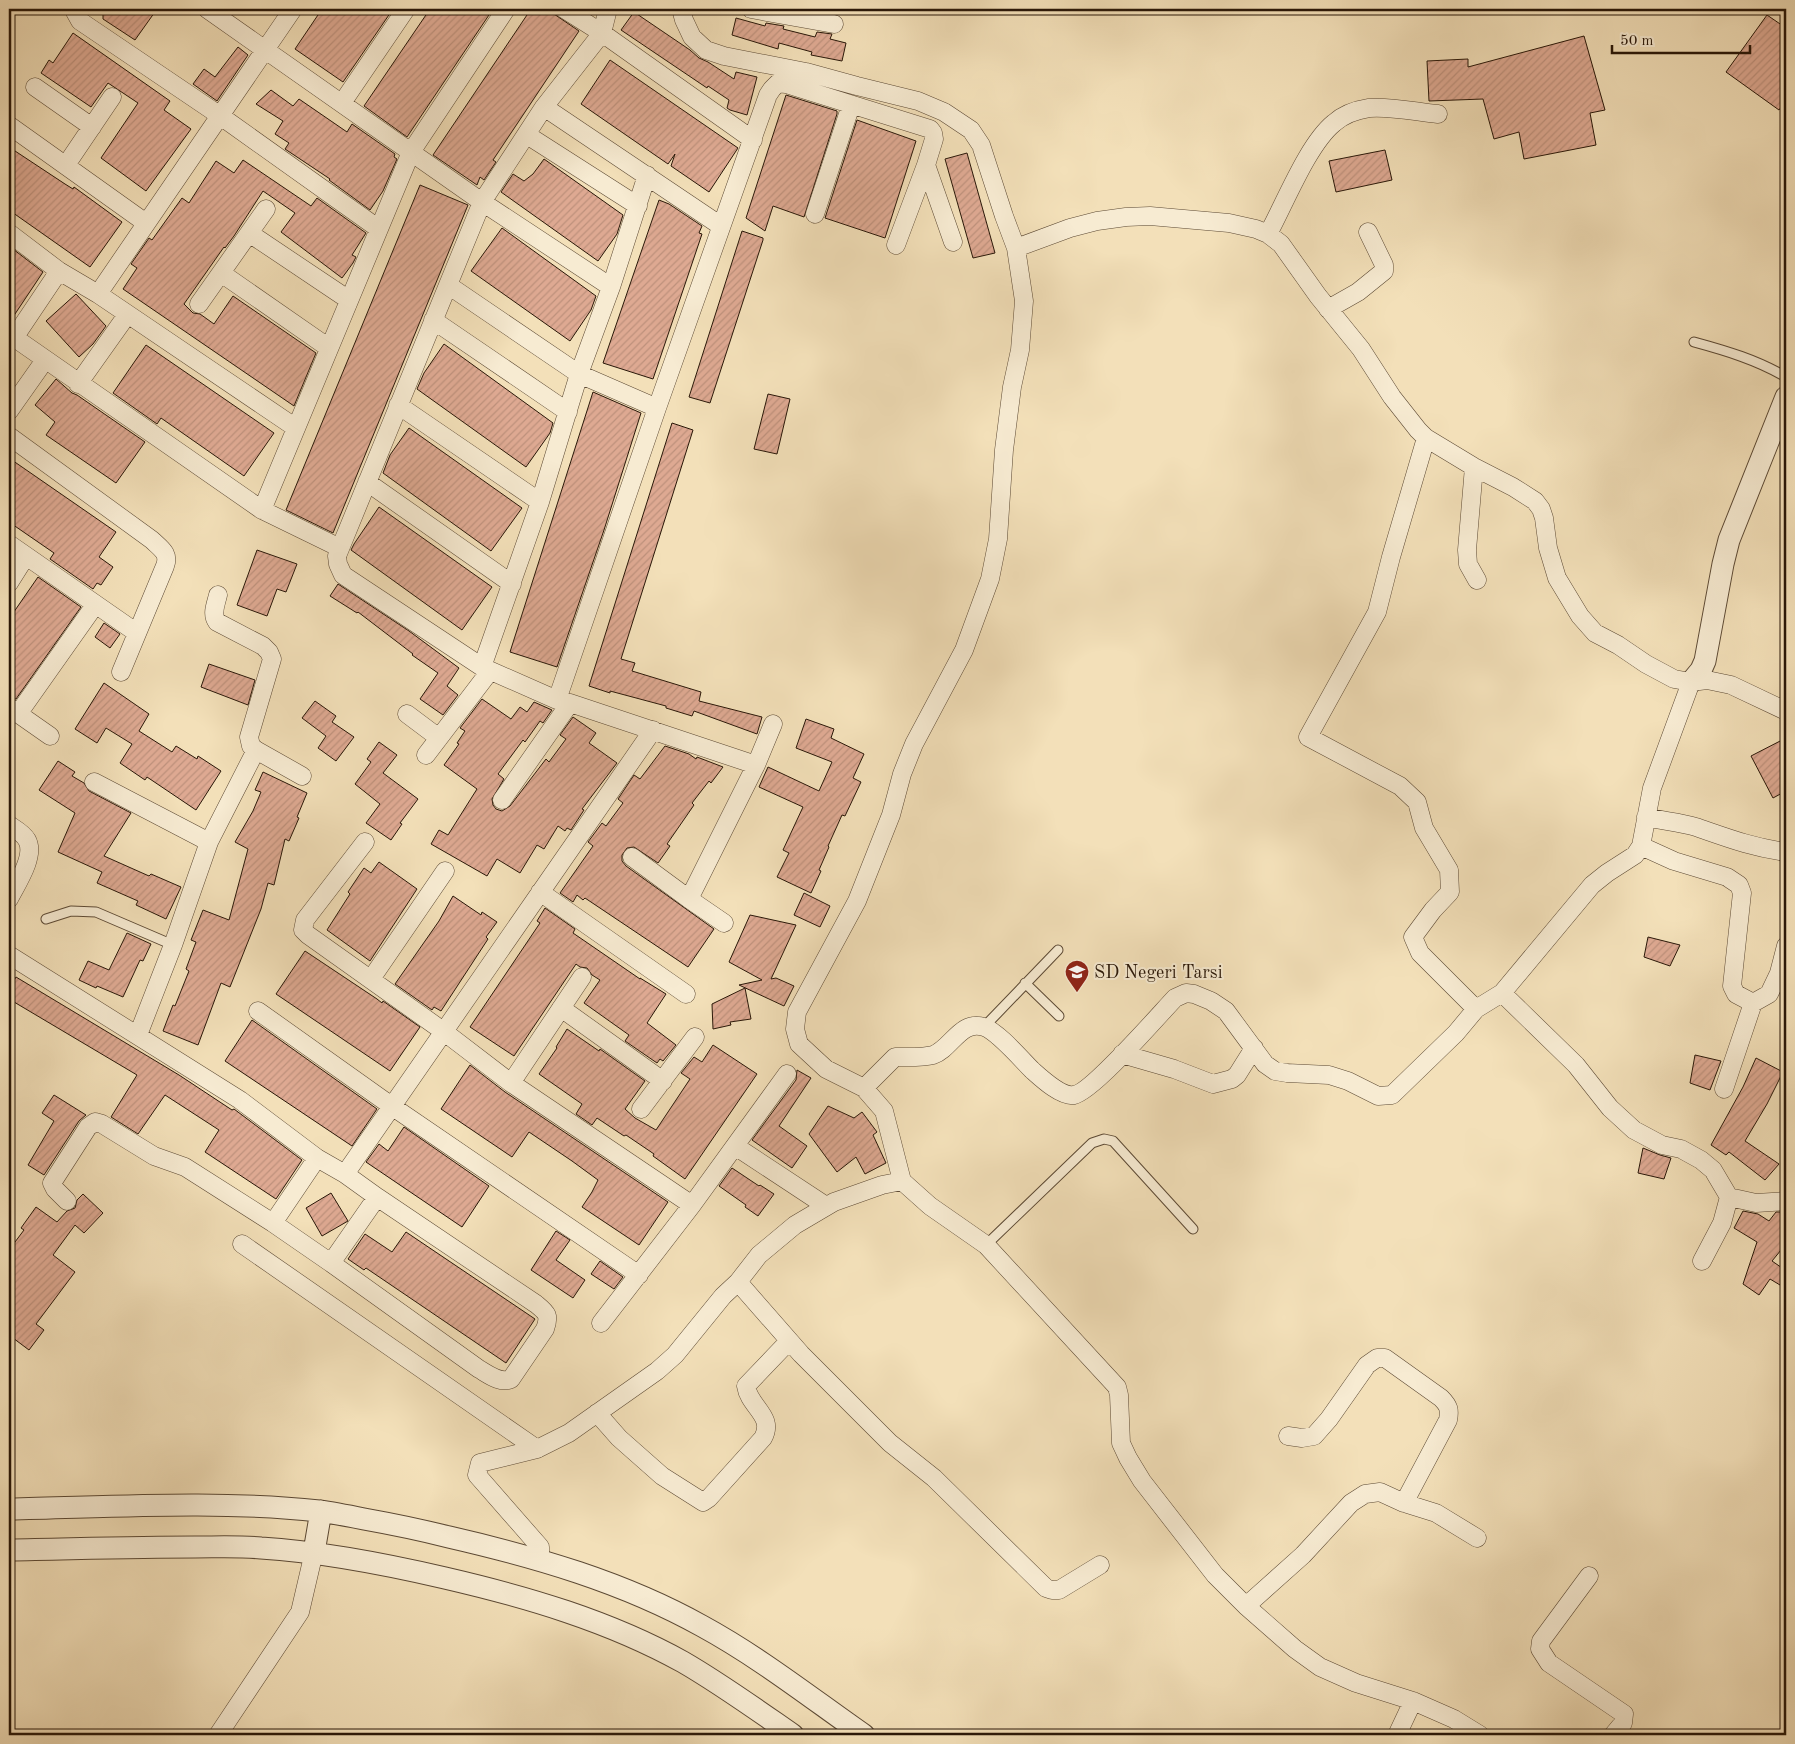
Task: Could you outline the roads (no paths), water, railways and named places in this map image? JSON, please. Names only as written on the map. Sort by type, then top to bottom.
[{"type":"street","points":[[75,9],[80,21],[219,115],[379,229]]},
{"type":"street","points":[[207,9],[482,202],[611,287]]},
{"type":"street","points":[[98,294],[293,9]]},
{"type":"street","points":[[342,104],[406,9]]},
{"type":"street","points":[[262,510],[411,152],[506,9]]},
{"type":"street","points":[[564,9],[602,33],[753,140]]},
{"type":"street","points":[[608,9],[602,33],[544,107],[482,202],[340,548],[337,556],[338,564],[343,575],[486,669],[564,702],[756,765]]},
{"type":"street","points":[[681,9],[692,38],[706,50],[724,56],[806,72],[918,101],[962,123],[971,130],[981,144],[1016,248],[1024,301],[1020,350],[1012,387],[1004,450],[998,539],[990,579],[964,650],[914,744],[902,774],[892,815],[857,901],[797,1012],[795,1029],[799,1044],[826,1069],[864,1088],[884,1111],[902,1181],[930,1206],[986,1245],[1117,1387],[1121,1443],[1128,1458],[1142,1481],[1215,1575],[1295,1650],[1320,1667],[1356,1683],[1413,1701],[1454,1719],[1480,1735]]},
{"type":"street","points":[[751,9],[804,14],[834,24]]},
{"type":"street","points":[[502,800],[564,702],[657,408],[768,95],[778,83],[930,129],[933,133],[934,139],[926,165],[896,245]]},
{"type":"street","points":[[35,87],[92,127]]},
{"type":"street","points":[[66,165],[112,98]]},
{"type":"street","points":[[815,214],[852,105]]},
{"type":"street","points":[[544,107],[721,226]]},
{"type":"street","points":[[1268,234],[1304,163],[1323,134],[1339,119],[1355,111],[1370,108],[1438,114]]},
{"type":"street","points":[[10,126],[146,223]]},
{"type":"street","points":[[527,134],[638,206]]},
{"type":"street","points":[[926,165],[953,242]]},
{"type":"street","points":[[426,755],[486,669],[540,502],[578,374],[611,287],[647,175]]},
{"type":"street","points":[[199,304],[266,209]]},
{"type":"street","points":[[1016,248],[1070,228],[1126,216],[1150,216],[1230,223],[1268,234],[1281,244],[1361,349],[1400,409],[1418,430],[1426,438],[1535,501],[1541,509],[1544,518],[1548,548],[1557,578],[1588,626],[1595,633],[1674,679],[1691,682],[1707,680],[1731,685],[1786,711]]},
{"type":"street","points":[[1328,308],[1358,292],[1384,271],[1384,265],[1368,232]]},
{"type":"street","points":[[9,233],[59,270],[98,294],[296,428]]},
{"type":"street","points":[[249,233],[349,300]]},
{"type":"street","points":[[59,270],[12,336],[78,384],[262,510],[340,548]]},
{"type":"street","points":[[221,273],[329,348]]},
{"type":"street","points":[[448,284],[578,374],[657,408]]},
{"type":"street","points":[[78,384],[127,315]]},
{"type":"street","points":[[434,320],[568,412]]},
{"type":"street","points":[[9,411],[45,360]]},
{"type":"street","points":[[864,1088],[895,1057],[934,1054],[967,1028],[984,1027],[999,1037],[1041,1079],[1060,1092],[1073,1095],[1086,1089],[1175,998],[1186,993],[1194,994],[1210,1001],[1226,1011],[1265,1064],[1275,1071],[1329,1075],[1348,1081],[1378,1096],[1385,1096],[1397,1091],[1456,1033],[1476,1009],[1502,993],[1592,885],[1606,873],[1635,855],[1641,846],[1658,767],[1691,682],[1701,670],[1705,661],[1721,571],[1729,540],[1786,397]]},
{"type":"street","points":[[398,405],[540,502]]},
{"type":"street","points":[[9,436],[152,540],[167,555],[167,560],[121,672]]},
{"type":"street","points":[[1426,438],[1377,612],[1308,737],[1400,786],[1417,802],[1424,828],[1449,870],[1450,892],[1433,910],[1413,937],[1420,953],[1476,1009]]},
{"type":"street","points":[[1474,467],[1467,550],[1468,564],[1477,580]]},
{"type":"street","points":[[367,482],[512,584]]},
{"type":"street","points":[[9,544],[137,633]]},
{"type":"street","points":[[9,583],[26,556]]},
{"type":"street","points":[[218,595],[214,614],[216,622],[263,646],[269,652],[272,659],[249,742],[256,750],[302,776]]},
{"type":"street","points":[[50,736],[13,711],[95,605]]},
{"type":"street","points":[[407,714],[439,738]]},
{"type":"street","points":[[689,899],[756,765],[773,724]]},
{"type":"street","points":[[345,1174],[653,730]]},
{"type":"street","points":[[138,1035],[209,842],[256,750]]},
{"type":"street","points":[[94,782],[209,842]]},
{"type":"street","points":[[1646,817],[1694,826],[1738,843],[1786,852]]},
{"type":"street","points":[[9,825],[22,834],[29,846],[28,862],[9,899]]},
{"type":"street","points":[[365,842],[305,920],[303,930],[443,1031],[511,1083],[692,1205]]},
{"type":"street","points":[[1641,846],[1674,861],[1727,877],[1739,885],[1742,892],[1732,986],[1736,994],[1752,1003]]},
{"type":"street","points":[[632,856],[689,899],[724,922]]},
{"type":"street","points":[[370,979],[445,871]]},
{"type":"street","points":[[540,892],[686,994]]},
{"type":"street","points":[[1724,1089],[1752,1003],[1769,994],[1779,973],[1786,946]]},
{"type":"street","points":[[9,955],[240,1100],[318,1158],[345,1174],[377,1198],[536,1304],[545,1312],[548,1321],[545,1329],[511,1379],[501,1380],[479,1369],[331,1262],[185,1167],[154,1156],[102,1124],[95,1122],[88,1127],[52,1183],[55,1189],[67,1201]]},
{"type":"street","points":[[511,1083],[582,977]]},
{"type":"street","points":[[1502,993],[1576,1064],[1610,1108],[1634,1130],[1662,1145],[1682,1149],[1701,1160],[1713,1170],[1730,1197],[1756,1203],[1786,1201]]},
{"type":"street","points":[[561,1008],[663,1080]]},
{"type":"street","points":[[258,1012],[639,1275]]},
{"type":"street","points":[[641,1109],[695,1037]]},
{"type":"street","points":[[1122,1054],[1174,1068],[1213,1084],[1232,1079],[1237,1075],[1254,1048]]},
{"type":"street","points":[[602,1323],[692,1205],[787,1074]]},
{"type":"street","points":[[735,1146],[826,1206]]},
{"type":"street","points":[[273,1223],[318,1158]]},
{"type":"street","points":[[540,1559],[540,1547],[477,1475],[480,1463],[537,1449],[569,1433],[657,1371],[675,1355],[759,1255],[795,1225],[834,1202],[882,1185],[902,1181]]},
{"type":"street","points":[[1702,1262],[1722,1222],[1730,1197]]},
{"type":"street","points":[[331,1262],[377,1198]]},
{"type":"street","points":[[242,1244],[537,1449]]},
{"type":"street","points":[[738,1282],[790,1341],[890,1443],[934,1478],[1046,1588],[1058,1590],[1100,1565]]},
{"type":"street","points":[[597,1413],[619,1438],[662,1476],[703,1502],[709,1498],[768,1430],[766,1422],[750,1397],[746,1386],[790,1341]]},
{"type":"street","points":[[1288,1436],[1302,1438],[1314,1436],[1367,1364],[1377,1358],[1385,1358],[1441,1398],[1448,1405],[1450,1412],[1448,1420],[1404,1503]]},
{"type":"street","points":[[1246,1606],[1303,1554],[1351,1503],[1364,1494],[1380,1492],[1404,1503],[1436,1513],[1477,1538]]},
{"type":"street","points":[[9,1509],[223,1506],[321,1511],[417,1529],[540,1559],[569,1568],[638,1595],[701,1625],[759,1661],[864,1735]]},
{"type":"street","points":[[218,1735],[300,1612],[321,1511]]},
{"type":"street","points":[[9,1550],[167,1547],[259,1548],[314,1552],[409,1570],[496,1590],[556,1608],[622,1632],[682,1662],[736,1695],[793,1735]]},
{"type":"street","points":[[1589,1576],[1541,1641],[1540,1650],[1549,1663],[1624,1714],[1623,1723],[1613,1735]]},
{"type":"street","points":[[1396,1735],[1413,1701]]},
{"type":"lane","points":[[1694,342],[1733,353],[1764,365],[1786,378]]},
{"type":"lane","points":[[46,919],[70,911],[96,912],[173,944]]},
{"type":"lane","points":[[984,1027],[1058,950]]},
{"type":"lane","points":[[1025,983],[1059,1016]]},
{"type":"lane","points":[[986,1245],[1092,1143],[1104,1139],[1113,1141],[1193,1229]]},
{"type":"place","name":"SD Negeri Tarsi","points":[[1077,993]]}]
